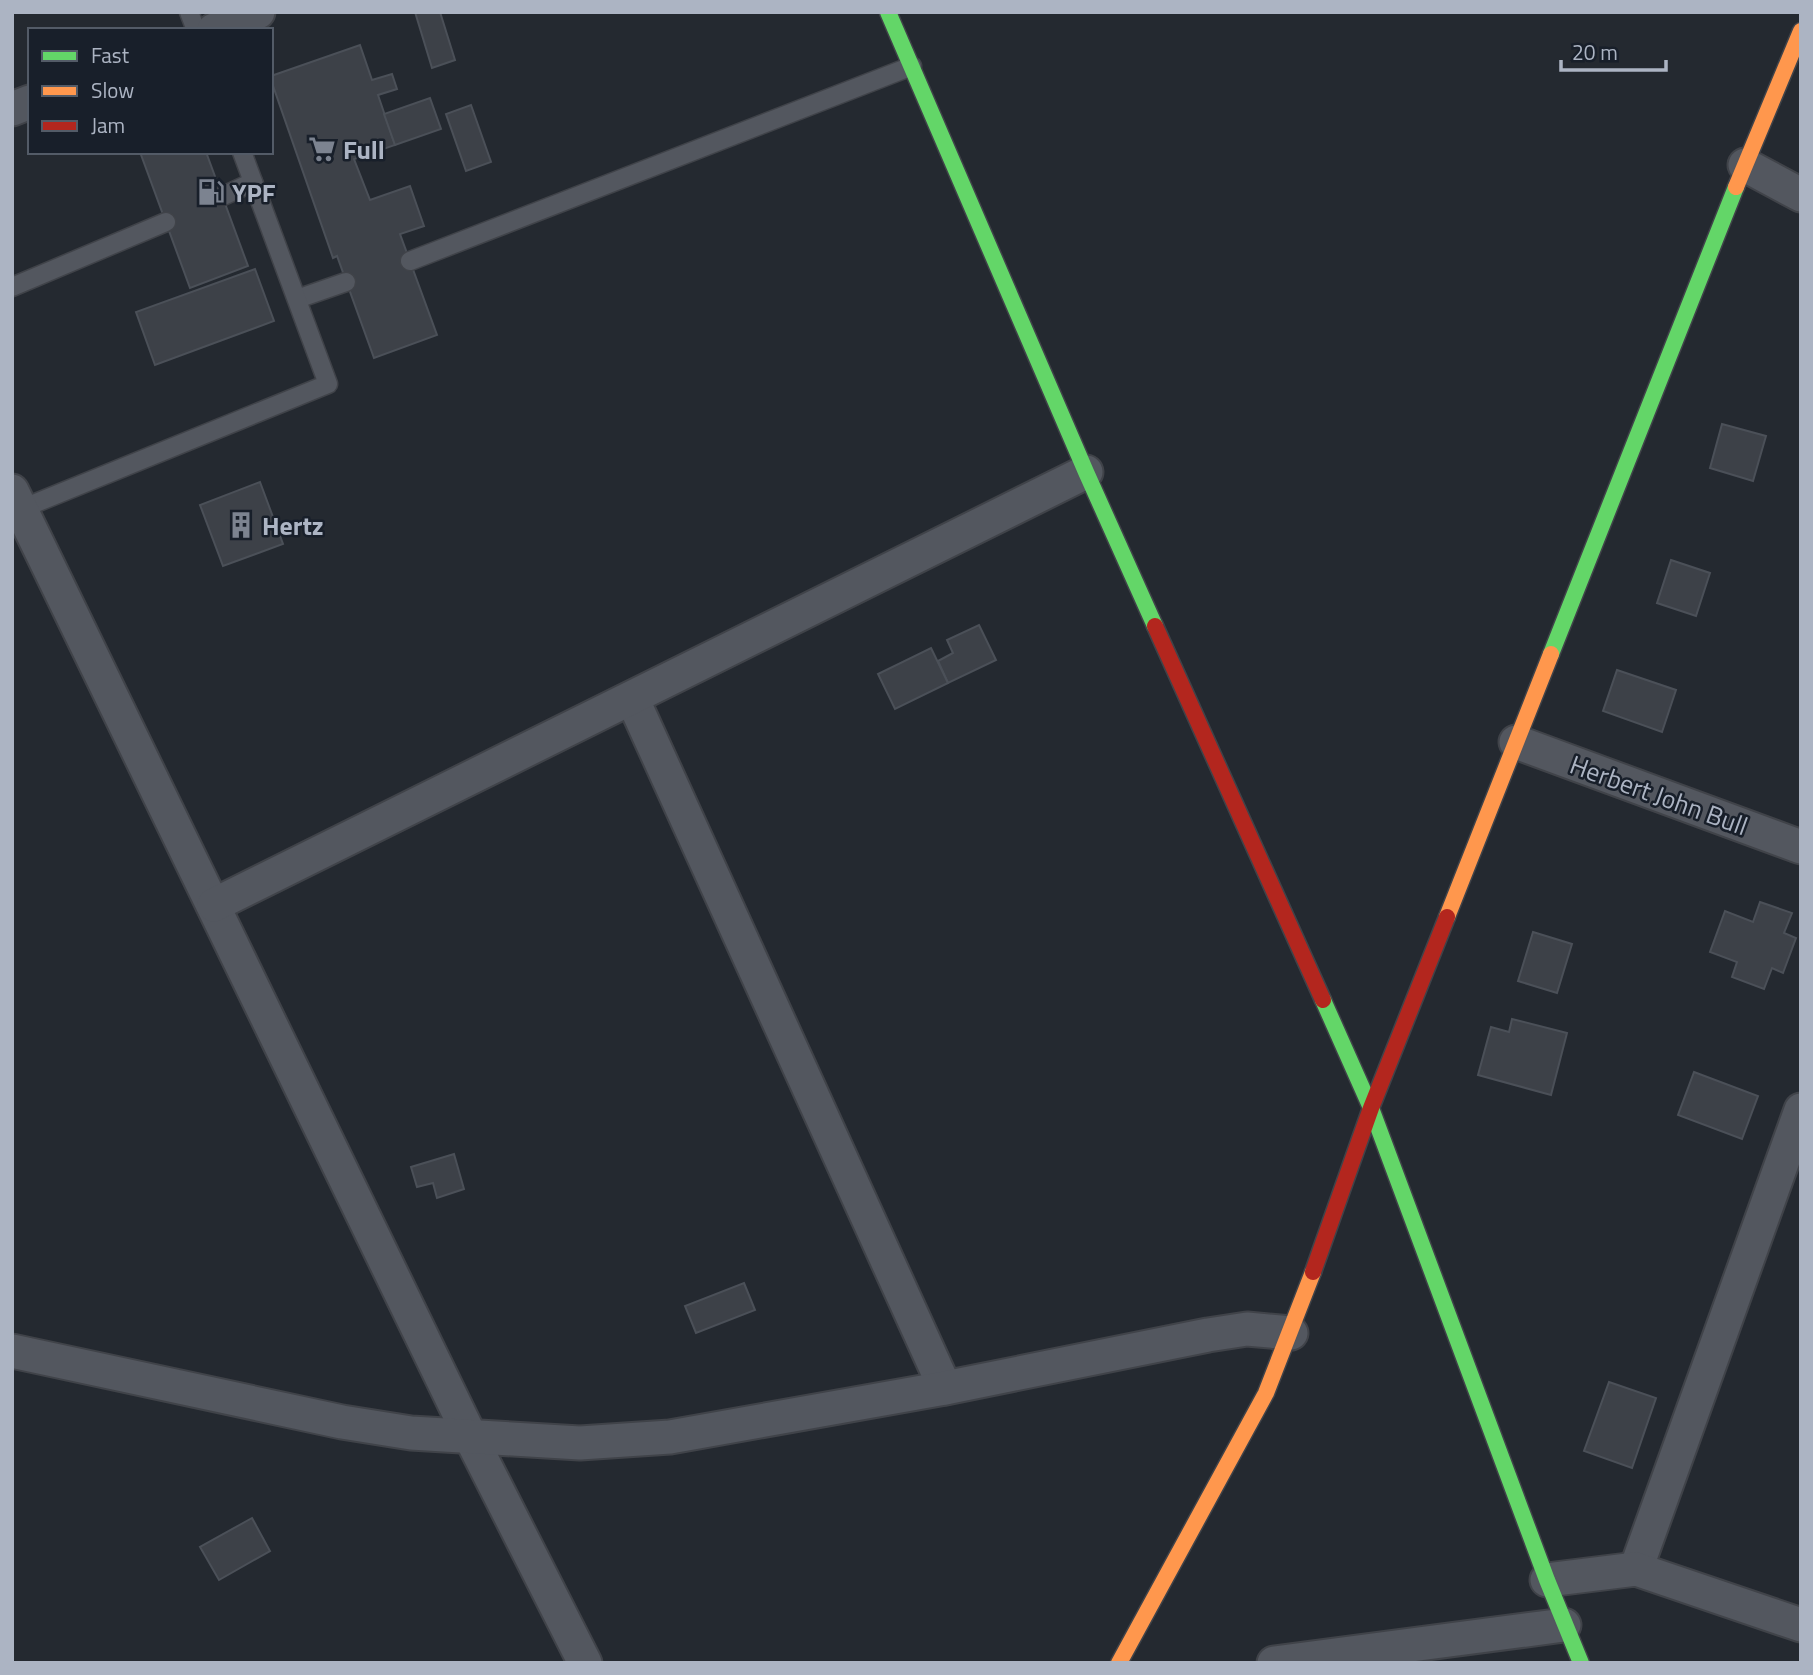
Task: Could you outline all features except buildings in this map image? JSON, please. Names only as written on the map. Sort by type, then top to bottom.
[{"type":"street","points":[[219,28],[258,12]]},
{"type":"street","points":[[888,12],[1086,472],[1371,1108],[1564,1625],[1581,1663]]},
{"type":"street","points":[[1119,1663],[1266,1393],[1291,1333],[1371,1108],[1745,165],[1801,31]]},
{"type":"street","points":[[1745,165],[1801,195]]},
{"type":"street","points":[[214,905],[1086,472]]},
{"type":"street","points":[[17,500],[471,1438],[585,1663]]},
{"type":"street","points":[[632,698],[945,1388]]},
{"type":"street","name":"Herbert John Bull","points":[[1516,742],[1801,847]]},
{"type":"street","points":[[1636,1569],[1801,1111]]},
{"type":"street","points":[[12,1351],[342,1422],[411,1433],[580,1443],[670,1437],[945,1388],[1208,1335],[1247,1329],[1291,1333]]},
{"type":"street","points":[[1547,1580],[1636,1569],[1801,1625]]},
{"type":"street","points":[[1274,1663],[1564,1625]]},
{"type":"lane","points":[[410,261],[912,66]]},
{"type":"lane","points":[[17,500],[328,384],[243,154]]},
{"type":"lane","points":[[223,196],[253,182]]},
{"type":"lane","points":[[12,287],[166,222]]},
{"type":"lane","points":[[297,299],[346,282]]},
{"type":"traffic: fast","points":[[888,12],[1155,626]]},
{"type":"traffic: fast","points":[[1551,654],[1736,187]]},
{"type":"traffic: fast","points":[[1323,1000],[1371,1108],[1547,1580],[1581,1663]]},
{"type":"traffic: slow","points":[[1736,187],[1801,31]]},
{"type":"traffic: slow","points":[[1447,917],[1551,654]]},
{"type":"traffic: slow","points":[[1119,1663],[1266,1393],[1313,1272]]},
{"type":"traffic: jam","points":[[1155,626],[1323,1000]]},
{"type":"traffic: jam","points":[[1313,1272],[1371,1108],[1447,917]]},
{"type":"place","name":"Full","points":[[322,149]]},
{"type":"place","name":"YPF","points":[[211,192]]},
{"type":"place","name":"Hertz","points":[[241,525]]}]
